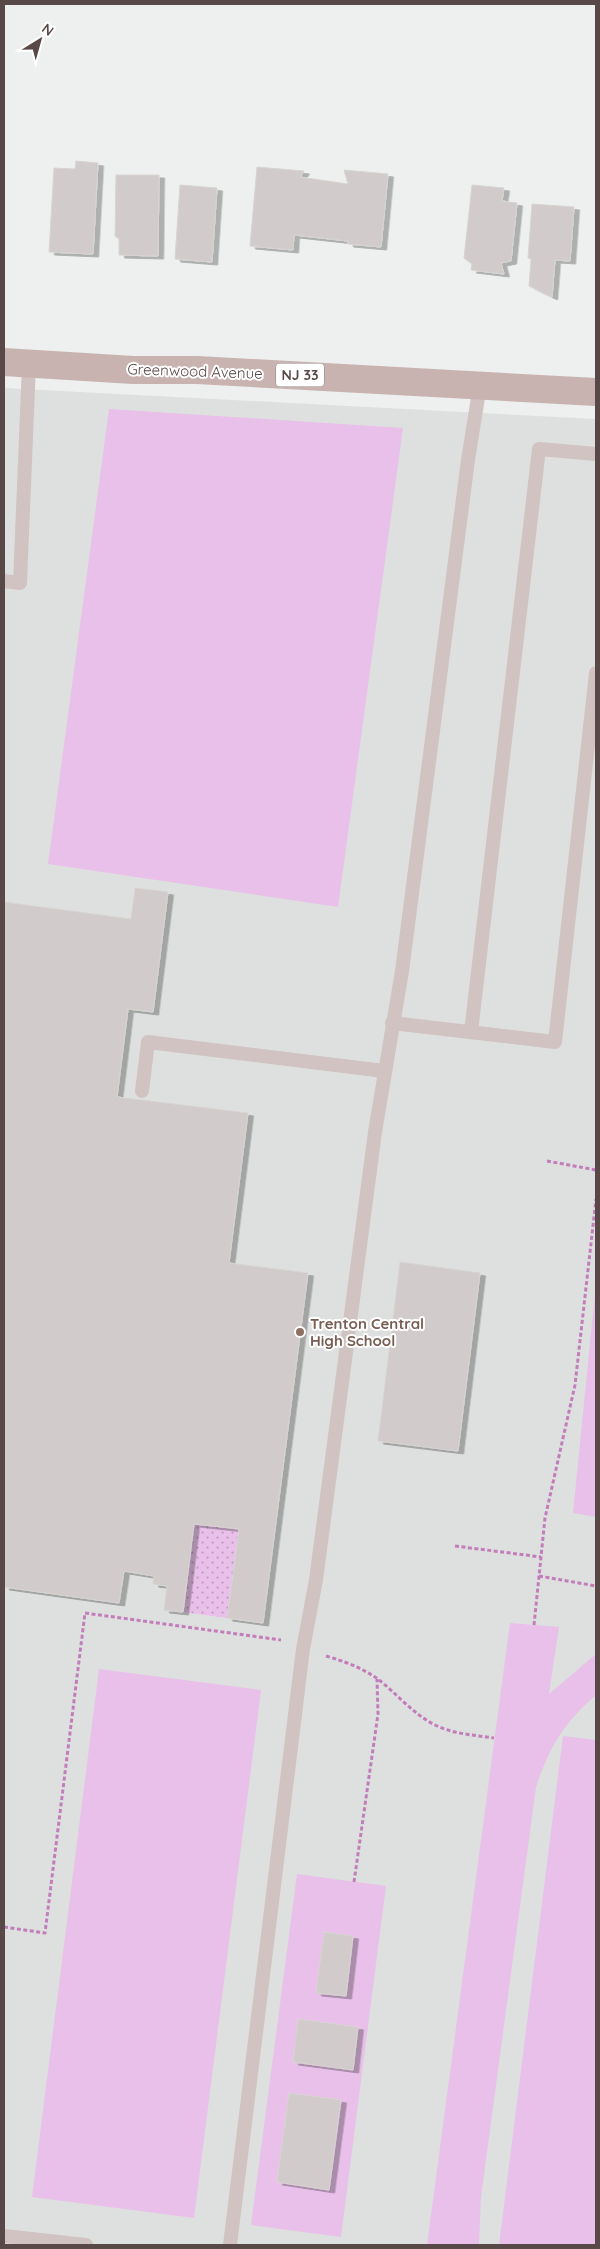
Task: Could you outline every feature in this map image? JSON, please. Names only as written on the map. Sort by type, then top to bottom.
[{"type":"main road","name":"Greenwood Avenue","points":[[16,363],[596,392]]},
{"type":"lane","points":[[4,581],[20,582],[16,363]]},
{"type":"lane","points":[[230,2245],[303,1649],[316,1580],[384,1071],[402,971],[468,460],[480,385]]},
{"type":"lane","points":[[471,1032],[539,449],[596,454]]},
{"type":"lane","points":[[392,1023],[554,1042],[596,673]]},
{"type":"lane","points":[[142,1091],[148,1042],[384,1071]]},
{"type":"lane","points":[[4,2236],[86,2245]]},
{"type":"path","points":[[547,1161],[596,1170]]},
{"type":"path","points":[[534,1625],[545,1518],[575,1385],[596,1199]]},
{"type":"path","points":[[455,1546],[541,1557]]},
{"type":"path","points":[[539,1576],[596,1586]]},
{"type":"path","points":[[4,1927],[45,1932],[85,1613],[293,1641],[303,1649],[348,1662],[377,1678],[411,1708],[434,1724],[457,1733],[494,1738]]},
{"type":"path","points":[[354,1882],[378,1714],[377,1678]]},
{"type":"shaded area","name":"Trenton Central High School","points":[[4,388],[596,419],[596,2245],[4,2245]]},
{"type":"shaded area","points":[[109,409],[403,428],[338,907],[48,864]]},
{"type":"shaded area","points":[[596,1283],[596,1517],[573,1513]]},
{"type":"shaded area","points":[[194,1524],[239,1529],[227,1618],[183,1612]]},
{"type":"shaded area","points":[[510,1623],[559,1627],[549,1694],[596,1654],[596,1695],[575,1716],[559,1736],[536,1787],[481,2197],[479,2245],[427,2245]]},
{"type":"shaded area","points":[[99,1669],[261,1690],[194,2218],[32,2197]]},
{"type":"shaded area","points":[[563,1736],[596,1740],[596,2245],[499,2245]]},
{"type":"shaded area","points":[[297,1874],[386,1886],[341,2237],[251,2225]]},
{"type":"building","points":[[76,161],[98,163],[93,254],[49,252],[54,168],[75,169]]},
{"type":"building","points":[[257,167],[304,171],[300,177],[348,184],[344,170],[388,174],[381,247],[348,244],[348,241],[294,235],[293,250],[250,246]]},
{"type":"building","points":[[116,175],[159,175],[158,256],[119,255],[119,239],[115,236]]},
{"type":"building","points":[[180,185],[217,188],[212,262],[175,259]]},
{"type":"building","points":[[472,185],[504,188],[502,201],[517,203],[511,261],[501,263],[504,274],[471,270],[472,264],[464,258]]},
{"type":"building","points":[[532,204],[574,207],[570,261],[555,260],[552,297],[529,286],[531,259],[528,258]]},
{"type":"building","points":[[135,888],[168,892],[153,1012],[128,1009],[117,1097],[248,1113],[229,1263],[308,1273],[263,1623],[227,1618],[239,1529],[194,1524],[183,1612],[164,1610],[167,1586],[153,1584],[154,1576],[124,1571],[119,1603],[4,1587],[4,902],[131,919]]},
{"type":"building","points":[[400,1262],[480,1273],[458,1451],[378,1441]]},
{"type":"building","points":[[324,1932],[353,1936],[346,1996],[316,1993]]},
{"type":"building","points":[[298,2019],[358,2027],[353,2070],[293,2062]]},
{"type":"building","points":[[289,2093],[341,2100],[329,2190],[277,2182]]},
{"type":"place","name":"Trenton Central High School","points":[[300,1332]]}]
